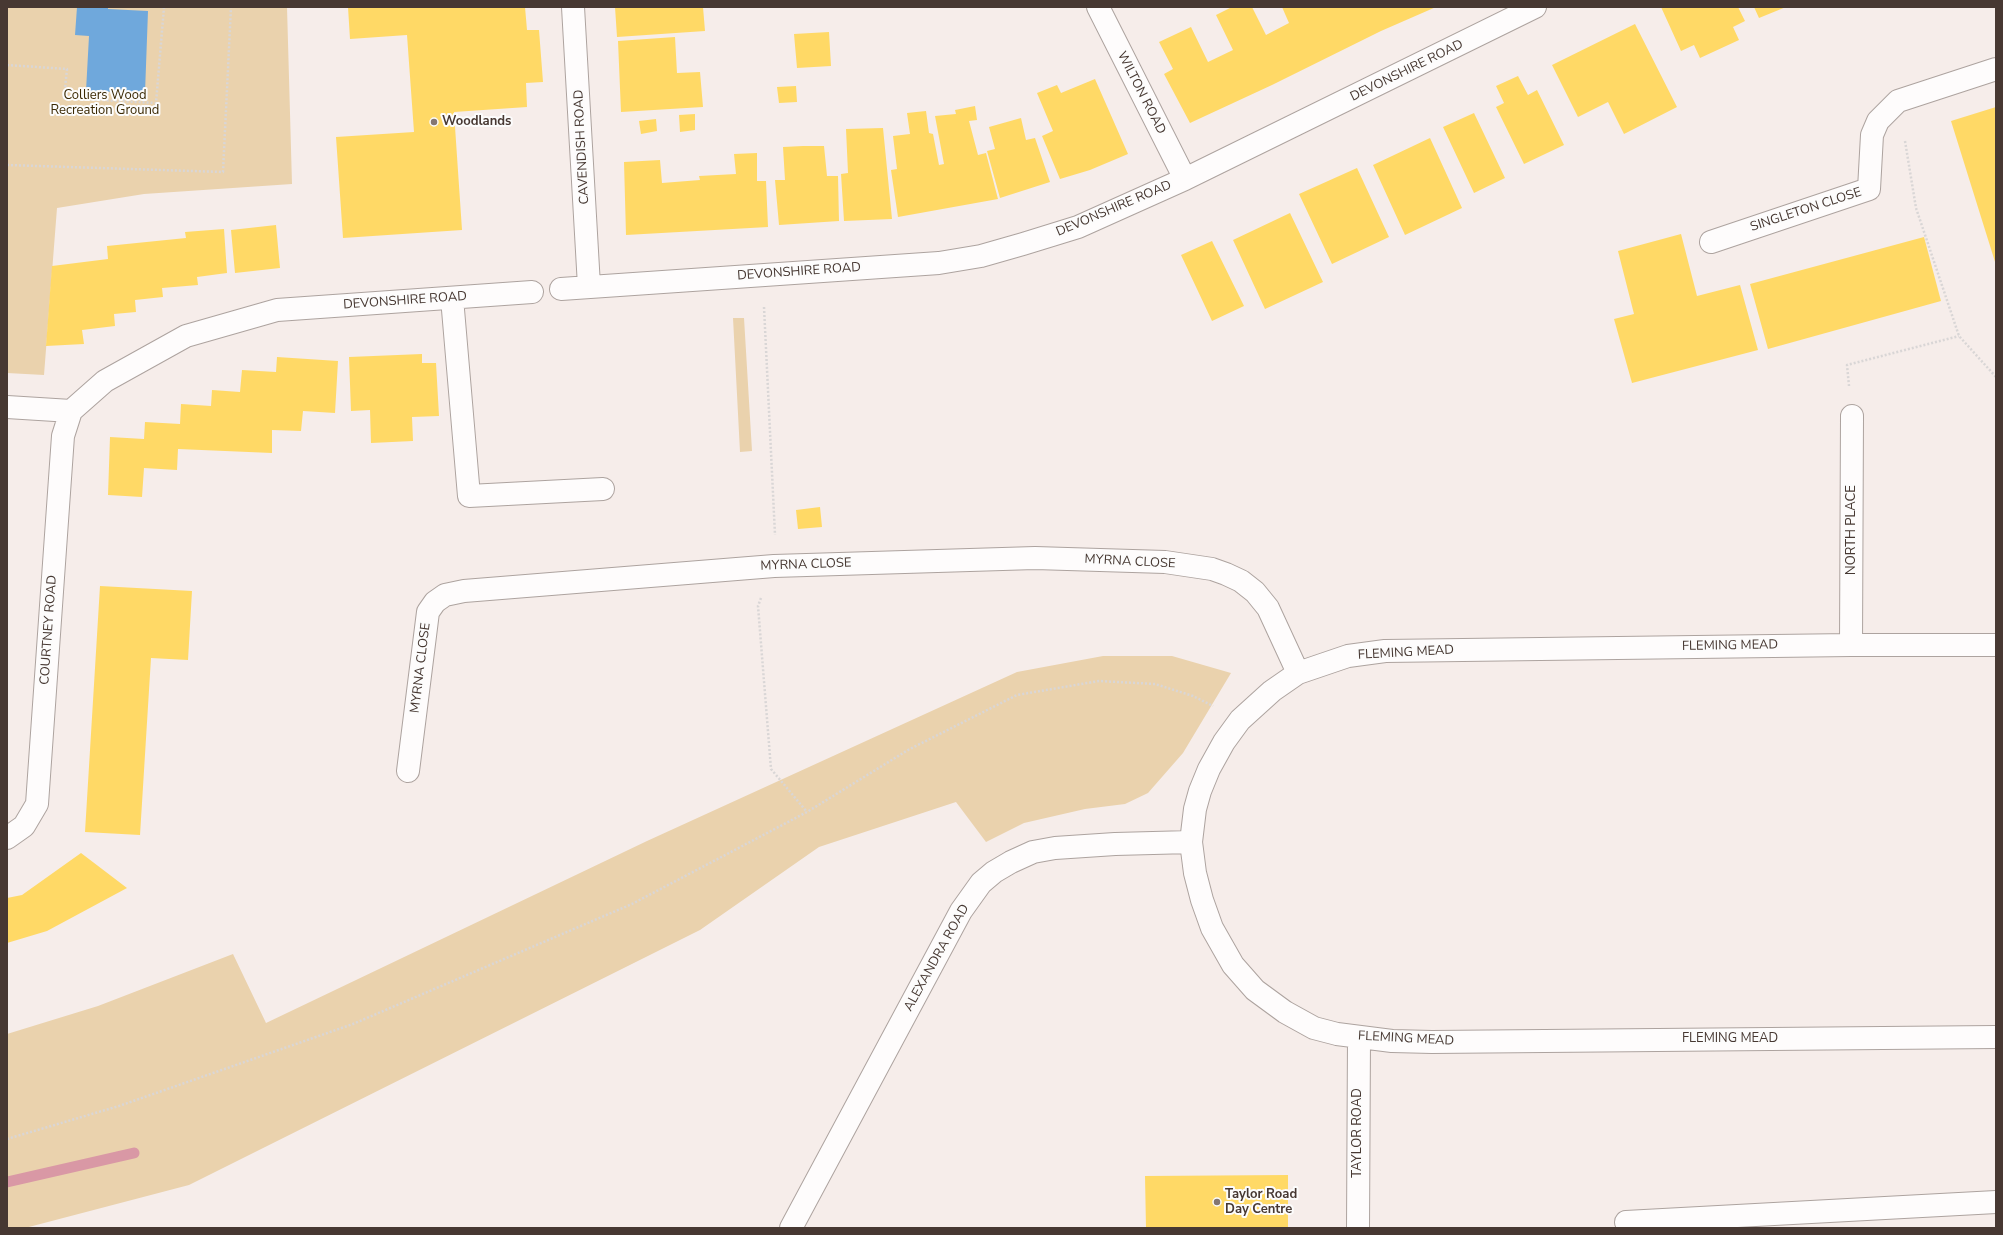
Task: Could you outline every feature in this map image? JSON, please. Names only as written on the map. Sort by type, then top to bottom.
[{"type":"street","name":"CAVENDISH ROAD","points":[[573,7],[589,286]]},
{"type":"street","name":"WILTON ROAD","points":[[1098,7],[1185,179]]},
{"type":"street","name":"DEVONSHIRE ROAD","points":[[561,289],[760,274],[939,263],[981,256],[1078,227],[1185,179],[1535,7]]},
{"type":"street","name":"SINGLETON CLOSE","points":[[1712,242],[1869,190],[1872,134],[1878,121],[1898,101],[1996,69]]},
{"type":"street","name":"DEVONSHIRE ROAD","points":[[71,411],[105,381],[186,336],[277,310],[532,292]]},
{"type":"street","points":[[452,298],[469,496],[603,489]]},
{"type":"street","points":[[7,407],[71,411]]},
{"type":"street","name":"COURTNEY ROAD","points":[[7,838],[24,826],[37,804],[63,436],[71,411]]},
{"type":"street","name":"NORTH PLACE","points":[[1851,645],[1852,416]]},
{"type":"street","name":"MYRNA CLOSE","points":[[408,771],[428,612],[435,602],[445,595],[464,591],[774,566],[1035,558],[1165,562],[1212,569],[1241,581],[1255,592],[1268,608],[1298,673]]},
{"type":"street","name":"FLEMING MEAD","points":[[1996,645],[1851,645],[1385,651],[1348,656],[1298,673],[1272,691],[1240,720],[1209,768],[1195,809],[1190,842],[1195,873],[1202,900],[1212,928],[1233,965],[1255,990],[1285,1012],[1314,1028],[1359,1038],[1432,1042],[1996,1037]]},
{"type":"street","name":"ALEXANDRA ROAD","points":[[791,1228],[961,911],[981,883],[994,872],[1033,852],[1055,848],[1115,844],[1190,842]]},
{"type":"street","name":"TAYLOR ROAD","points":[[1358,1228],[1359,1038]]},
{"type":"street","points":[[1626,1222],[1996,1202]]},
{"type":"path","points":[[7,65],[67,69],[64,98],[156,103],[164,7]]},
{"type":"path","points":[[7,165],[223,172],[231,7]]},
{"type":"path","points":[[1898,101],[1916,208],[1959,336],[1996,377]]},
{"type":"path","points":[[760,274],[765,319],[775,530]]},
{"type":"path","points":[[1852,416],[1847,365],[1959,336]]},
{"type":"path","points":[[763,593],[758,606],[771,769],[807,812]]},
{"type":"path","points":[[7,1139],[118,1106],[353,1024],[632,904],[807,812],[908,750],[1017,695],[1099,681],[1155,684],[1193,696],[1240,720]]},
{"type":"green space","name":"Colliers Wood Recreation Ground","points":[[7,7],[287,7],[292,184],[144,194],[57,208],[44,375],[7,373]]},
{"type":"green space","points":[[733,318],[744,318],[752,451],[740,452]]},
{"type":"green space","points":[[1103,656],[1172,656],[1231,673],[1183,753],[1148,793],[1125,804],[1085,809],[1024,823],[986,842],[956,802],[819,847],[700,930],[189,1185],[25,1228],[7,1228],[7,1034],[98,1006],[233,954],[266,1023],[647,841],[1017,672]]},
{"type":"building: Homes","name":"Woodlands","points":[[348,7],[525,7],[527,30],[539,30],[543,82],[526,83],[527,107],[454,112],[462,230],[343,238],[336,137],[414,132],[407,35],[350,39]]},
{"type":"building: Homes","points":[[615,7],[703,7],[705,31],[617,37]]},
{"type":"building: Homes","points":[[1232,7],[1252,7],[1266,35],[1289,23],[1282,7],[1436,7],[1381,31],[1272,85],[1190,123],[1164,74],[1173,69],[1159,42],[1191,27],[1208,62],[1233,50],[1216,15]]},
{"type":"building: Homes","points":[[1661,7],[1738,7],[1745,21],[1733,27],[1739,40],[1700,58],[1694,45],[1681,51]]},
{"type":"building: Homes","points":[[1754,7],[1786,7],[1759,18]]},
{"type":"building: Homes","points":[[1635,24],[1677,107],[1624,134],[1608,102],[1578,117],[1552,65]]},
{"type":"building: Homes","points":[[829,32],[831,66],[797,68],[794,34]]},
{"type":"building: Homes","points":[[675,37],[677,73],[700,72],[703,107],[621,112],[618,41]]},
{"type":"building: Homes","points":[[1518,76],[1528,95],[1537,90],[1564,145],[1524,164],[1496,107],[1504,103],[1496,86]]},
{"type":"building: Homes","points":[[1095,79],[1128,154],[1090,170],[1060,179],[1042,136],[1053,131],[1037,93],[1057,85],[1061,93]]},
{"type":"building: Homes","points":[[796,86],[797,102],[779,103],[777,87]]},
{"type":"building: Homes","points":[[975,106],[977,120],[969,121],[978,155],[986,153],[998,199],[898,217],[891,170],[897,169],[893,136],[910,134],[907,113],[926,111],[929,133],[933,134],[939,165],[944,164],[935,116],[956,114],[955,110]]},
{"type":"building: Homes","points":[[1996,107],[1996,265],[1951,121]]},
{"type":"building: Homes","points":[[1474,113],[1505,178],[1474,193],[1443,127]]},
{"type":"building: Homes","points":[[695,114],[695,130],[680,132],[679,115]]},
{"type":"building: Homes","points":[[1021,118],[1026,140],[1035,138],[1050,182],[1000,198],[987,151],[995,149],[989,127]]},
{"type":"building: Homes","points":[[656,119],[657,131],[641,134],[639,121]]},
{"type":"building: Homes","points":[[883,128],[892,219],[844,221],[841,174],[848,173],[846,129]]},
{"type":"building: Homes","points":[[1430,138],[1462,208],[1405,235],[1373,165]]},
{"type":"building: Homes","points":[[824,146],[827,176],[838,176],[839,221],[779,225],[775,180],[785,180],[783,147]]},
{"type":"building: Homes","points":[[757,153],[757,181],[766,181],[768,227],[626,235],[624,162],[660,160],[662,183],[700,180],[699,176],[736,174],[734,154]]},
{"type":"building: Homes","points":[[1357,168],[1389,237],[1332,264],[1299,194]]},
{"type":"building: Homes","points":[[1290,213],[1323,282],[1265,309],[1233,240]]},
{"type":"building: Homes","points":[[276,225],[280,268],[235,273],[231,230]]},
{"type":"building: Homes","points":[[224,229],[227,273],[197,277],[198,285],[162,288],[163,297],[135,300],[136,312],[114,314],[115,326],[82,330],[84,344],[46,346],[52,266],[108,259],[107,246],[186,238],[185,232]]},
{"type":"building: Homes","points":[[1681,234],[1697,296],[1740,285],[1758,350],[1632,383],[1614,319],[1634,314],[1618,251]]},
{"type":"building: Homes","points":[[1924,237],[1941,301],[1768,349],[1750,284]]},
{"type":"building: Homes","points":[[1212,241],[1244,306],[1212,321],[1181,255]]},
{"type":"building: Homes","points":[[422,354],[422,363],[436,363],[439,416],[412,417],[413,441],[371,443],[370,410],[351,411],[349,357]]},
{"type":"building: Homes","points":[[277,357],[338,361],[335,413],[303,411],[301,431],[272,430],[272,453],[178,449],[177,470],[144,468],[142,497],[108,495],[110,437],[144,439],[145,422],[180,424],[181,404],[211,406],[212,390],[240,392],[242,370],[276,372]]},
{"type":"building: Homes","points":[[820,507],[822,527],[798,529],[796,510]]},
{"type":"building: Homes","points":[[100,586],[192,591],[188,660],[151,658],[140,835],[85,832]]},
{"type":"building: Homes","points":[[81,853],[127,888],[47,931],[7,943],[7,898],[22,895]]},
{"type":"building: Homes","name":"Taylor Road Day Centre","points":[[1288,1175],[1288,1228],[1146,1228],[1145,1176]]},
{"type":"building: Schools","points":[[77,7],[108,7],[108,9],[148,11],[145,93],[86,91],[89,36],[75,35]]},
{"type":"waterway","points":[[7,1182],[134,1153]]},
{"type":"place","name":"Woodlands","points":[[434,122]]},
{"type":"place","name":"Taylor Road Day Centre","points":[[1217,1202]]}]
